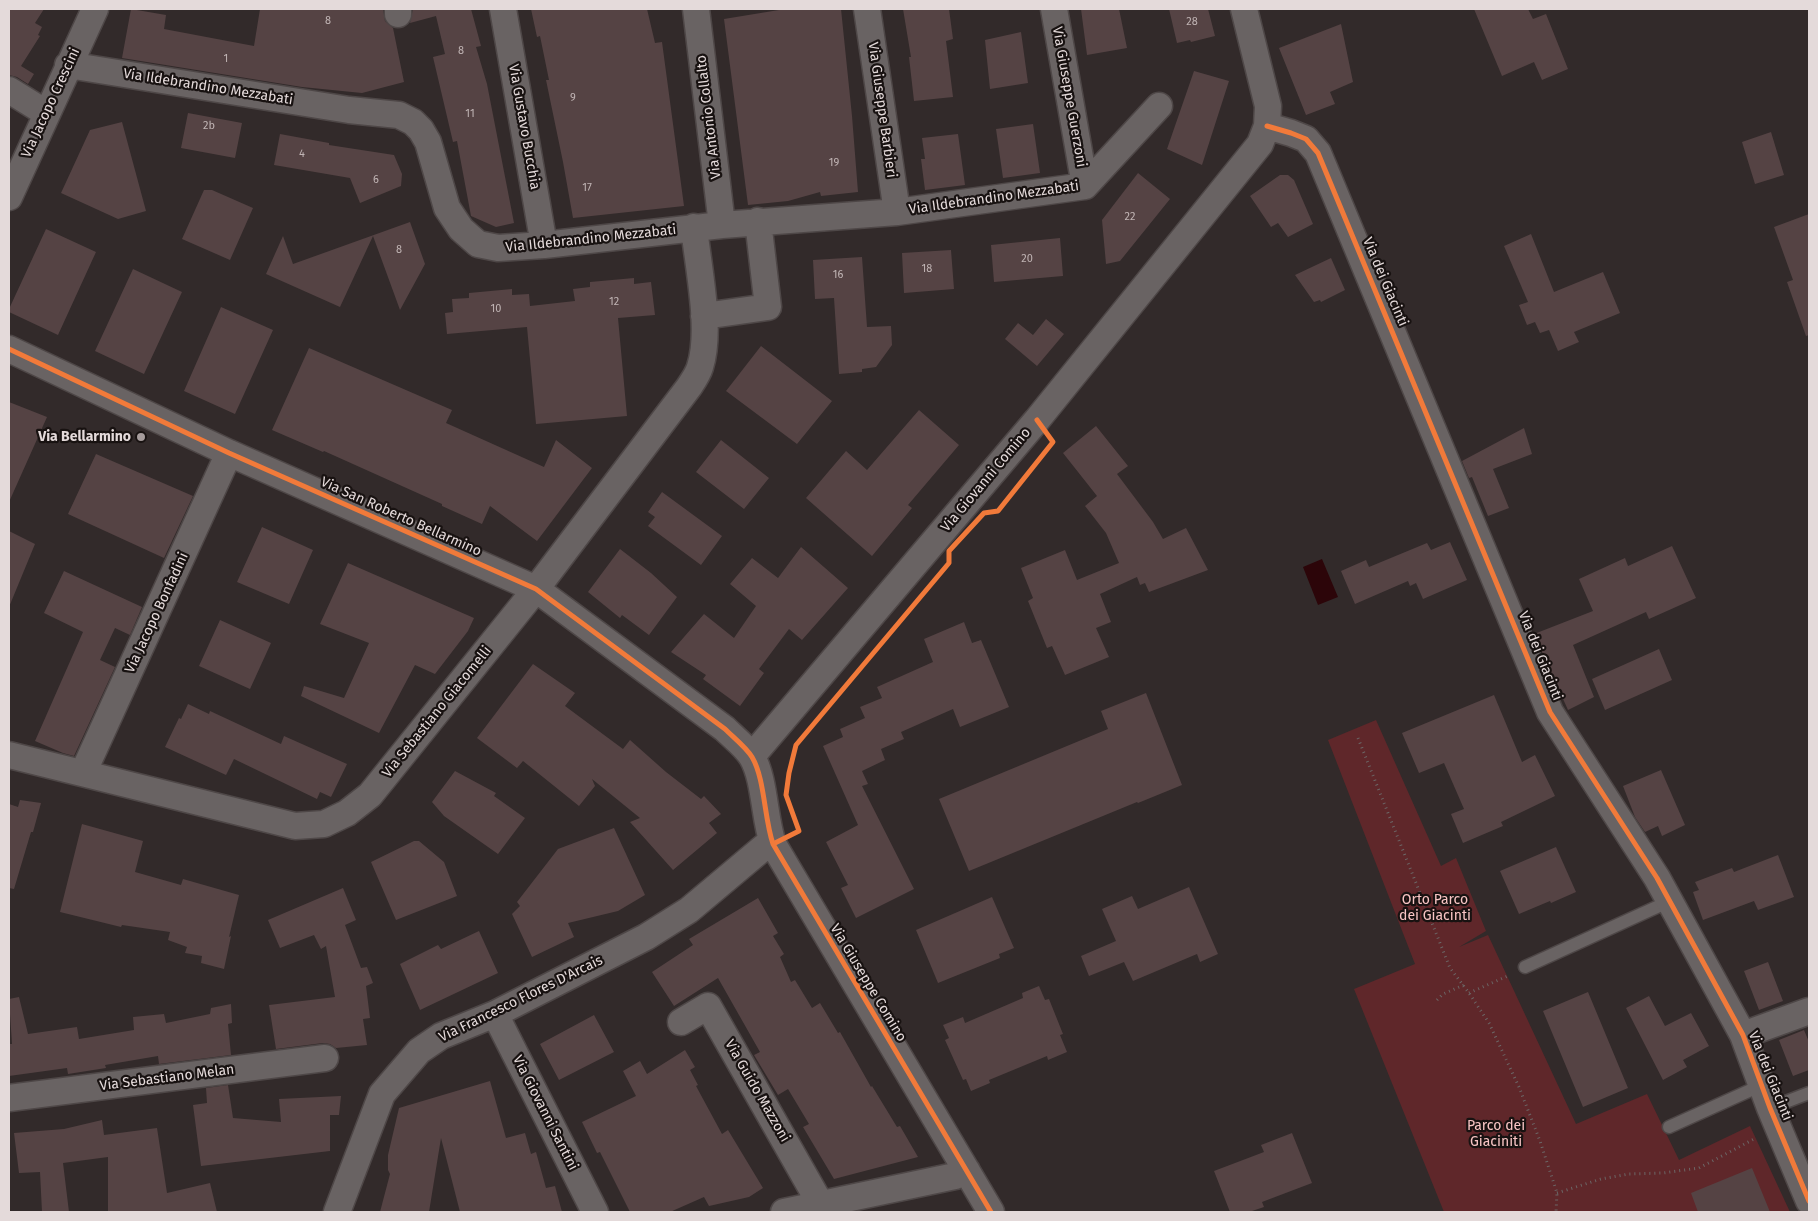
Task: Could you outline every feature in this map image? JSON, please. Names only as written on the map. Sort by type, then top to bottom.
[{"type":"street","name":"Via Jacopo Crescini","points":[[9,197],[95,9]]},
{"type":"street","name":"Via Gustavo Bucchia","points":[[503,9],[544,245]]},
{"type":"street","name":"Via Antonio Collalto","points":[[696,9],[722,225]]},
{"type":"street","name":"Via Giuseppe Barbieri","points":[[867,9],[897,212]]},
{"type":"street","name":"Via Giuseppe Guerzoni","points":[[1054,9],[1085,186]]},
{"type":"street","points":[[1244,9],[1268,106],[1267,126]]},
{"type":"street","name":"Via Ildebrandino Mezzabati","points":[[68,65],[349,110],[399,115],[413,122],[421,130],[428,142],[447,208],[461,229],[478,244],[498,248],[544,245],[722,225],[897,212],[1085,186],[1159,106]]},
{"type":"street","points":[[9,90],[46,113]]},
{"type":"street","name":"Via Giovanni Comino","points":[[752,756],[1037,420],[1260,144],[1267,126]]},
{"type":"street","name":"Via dei Giacinti","points":[[1267,126],[1306,139],[1318,153],[1550,712],[1670,901],[1743,1035],[1809,1201]]},
{"type":"street","points":[[704,316],[768,307],[758,222]]},
{"type":"street","name":"Via Sebastiano Giacomelli","points":[[9,755],[295,826],[324,824],[347,812],[370,795],[536,589],[689,387],[700,367],[705,340],[694,228]]},
{"type":"street","name":"Via San Roberto Bellarmino","points":[[9,351],[229,453],[536,589],[725,729],[752,756]]},
{"type":"street","name":"Via Jacopo Bonfadini","points":[[83,773],[229,453]]},
{"type":"street","name":"Via Giuseppe Comino","points":[[752,756],[759,774],[768,828],[773,844],[991,1212]]},
{"type":"street","name":"Via Francesco Flores D'Arcais","points":[[337,1212],[382,1094],[419,1051],[441,1036],[495,1014],[646,937],[682,915],[764,847],[773,844]]},
{"type":"street","name":"Via Guido Mazzoni","points":[[681,1022],[708,1006],[823,1208]]},
{"type":"street","points":[[1743,1035],[1809,1011]]},
{"type":"street","name":"Via Giovanni Santini","points":[[495,1014],[595,1212]]},
{"type":"street","name":"Via Sebastiano Melan","points":[[9,1098],[325,1058]]},
{"type":"street","points":[[784,1212],[823,1208],[955,1176],[967,1171]]},
{"type":"lane","points":[[1525,967],[1670,901]]},
{"type":"lane","points":[[1669,1127],[1770,1106],[1809,1093]]},
{"type":"path","points":[[1358,738],[1450,968],[1464,985],[1489,1023],[1519,1087],[1540,1141],[1557,1193],[1556,1212]]},
{"type":"path","points":[[1469,993],[1512,974]]},
{"type":"path","points":[[1437,1000],[1443,994],[1464,985]]},
{"type":"path","points":[[1557,1193],[1629,1174],[1663,1174],[1699,1168],[1770,1106]]},
{"type":"green space","name":"Parco dei Giaciniti","points":[[1376,720],[1441,866],[1456,858],[1486,931],[1459,947],[1488,935],[1576,1124],[1647,1094],[1679,1160],[1750,1126],[1790,1212],[1444,1212],[1354,989],[1415,964],[1328,740]]},
{"type":"shaded area","points":[[1322,559],[1338,597],[1318,605],[1303,567]]},
{"type":"building","points":[[9,9],[44,9],[35,23],[42,27],[38,35],[40,36],[21,66],[34,74],[28,84],[17,77],[9,75]]},
{"type":"building","points":[[131,9],[166,15],[164,29],[254,46],[260,9],[383,9],[385,21],[393,28],[404,82],[362,93],[302,87],[122,58]]},
{"type":"building","points":[[413,9],[471,9],[481,46],[476,47],[487,84],[514,223],[496,227],[471,216],[457,141],[453,142],[433,57],[445,54],[436,16],[410,23]]},
{"type":"building","points":[[531,9],[647,9],[655,43],[662,42],[684,206],[573,218],[546,80],[549,80],[540,36],[537,37]]},
{"type":"building","points":[[785,9],[841,9],[858,192],[821,196],[820,192],[788,201],[748,205],[724,19]]},
{"type":"building","points":[[903,9],[949,9],[953,39],[946,41],[953,97],[914,101],[909,57],[911,57]]},
{"type":"building","points":[[1081,9],[1119,9],[1127,48],[1087,55]]},
{"type":"building","points":[[1169,9],[1208,9],[1215,36],[1191,42],[1190,40],[1177,43]]},
{"type":"building","points":[[1474,9],[1528,9],[1533,19],[1546,14],[1568,69],[1542,80],[1534,62],[1502,76]]},
{"type":"building","points":[[1341,24],[1353,82],[1330,92],[1335,104],[1306,115],[1279,48]]},
{"type":"building","points":[[1021,32],[1028,83],[990,89],[985,40]]},
{"type":"building","points":[[1194,71],[1229,81],[1202,165],[1167,149]]},
{"type":"building","points":[[188,113],[242,123],[235,158],[181,148]]},
{"type":"building","points":[[122,122],[146,211],[118,219],[61,193],[90,130]]},
{"type":"building","points":[[1033,124],[1040,173],[1003,178],[996,129]]},
{"type":"building","points":[[1771,132],[1784,175],[1755,184],[1742,142]]},
{"type":"building","points":[[280,134],[329,143],[329,145],[394,155],[402,174],[401,186],[360,203],[350,178],[274,165]]},
{"type":"building","points":[[958,134],[965,185],[925,190],[921,159],[925,159],[922,138]]},
{"type":"building","points":[[1138,173],[1170,199],[1120,261],[1106,264],[1102,220]]},
{"type":"building","points":[[1280,175],[1288,175],[1294,180],[1313,224],[1288,237],[1278,223],[1271,227],[1250,196]]},
{"type":"building","points":[[204,190],[212,190],[253,208],[230,260],[182,239]]},
{"type":"building","points":[[1809,214],[1809,335],[1806,336],[1787,282],[1793,280],[1774,227]]},
{"type":"building","points":[[410,222],[425,264],[400,310],[373,236],[340,307],[266,274],[283,236],[293,264]]},
{"type":"building","points":[[46,229],[96,252],[58,335],[9,312]]},
{"type":"building","points":[[1531,234],[1554,292],[1603,272],[1620,313],[1574,332],[1579,342],[1558,351],[1549,330],[1540,333],[1535,322],[1527,325],[1519,305],[1528,302],[1504,246]]},
{"type":"building","points":[[1060,238],[1063,276],[994,282],[991,245]]},
{"type":"building","points":[[951,250],[954,289],[904,293],[902,253]]},
{"type":"building","points":[[862,257],[867,327],[891,326],[892,345],[876,367],[862,369],[862,372],[839,374],[834,298],[815,299],[813,260]]},
{"type":"building","points":[[1331,258],[1345,290],[1321,302],[1320,300],[1314,302],[1295,275]]},
{"type":"building","points":[[133,269],[182,292],[144,374],[95,351]]},
{"type":"building","points":[[634,278],[634,284],[651,282],[655,315],[618,318],[627,416],[536,424],[527,327],[447,334],[445,313],[453,312],[452,299],[469,298],[469,293],[512,289],[512,295],[529,294],[530,306],[575,301],[573,289],[590,287],[590,282]]},
{"type":"building","points":[[221,307],[273,330],[235,414],[184,391]]},
{"type":"building","points":[[1046,319],[1064,334],[1037,366],[1005,339],[1018,323],[1033,335]]},
{"type":"building","points":[[761,346],[832,401],[797,444],[726,391]]},
{"type":"building","points":[[309,348],[452,410],[446,423],[544,467],[556,440],[592,468],[537,541],[490,506],[482,524],[324,451],[272,430]]},
{"type":"building","points":[[9,402],[47,417],[9,502]]},
{"type":"building","points":[[919,410],[959,445],[908,505],[912,508],[872,556],[806,498],[846,451],[867,470]]},
{"type":"building","points":[[1096,426],[1128,466],[1117,474],[1153,522],[1163,539],[1186,528],[1208,570],[1149,592],[1145,583],[1140,585],[1137,577],[1100,594],[1111,622],[1096,628],[1109,657],[1065,675],[1052,646],[1047,648],[1028,601],[1033,598],[1021,568],[1065,550],[1077,580],[1119,563],[1106,533],[1085,506],[1097,496],[1063,453]]},
{"type":"building","points":[[1524,428],[1532,454],[1493,469],[1509,508],[1488,516],[1472,477],[1469,478],[1462,461]]},
{"type":"building","points":[[721,440],[769,478],[744,509],[696,472]]},
{"type":"building","points":[[96,454],[193,496],[164,558],[68,514]]},
{"type":"building","points":[[662,492],[722,536],[701,565],[648,526],[655,517],[648,512]]},
{"type":"building","points":[[262,527],[313,550],[289,604],[237,582]]},
{"type":"building","points":[[9,531],[35,544],[9,607]]},
{"type":"building","points":[[1450,542],[1467,580],[1423,599],[1416,583],[1410,586],[1408,581],[1355,604],[1341,571],[1366,560],[1369,567],[1427,543],[1431,550]]},
{"type":"building","points":[[1672,546],[1696,598],[1649,619],[1646,612],[1573,645],[1594,697],[1568,710],[1534,634],[1593,611],[1579,579],[1625,558],[1628,566]]},
{"type":"building","points":[[801,547],[848,588],[802,640],[789,629],[759,669],[764,673],[740,706],[703,679],[706,675],[671,652],[704,614],[734,638],[756,606],[730,584],[752,558],[778,578]]},
{"type":"building","points":[[620,549],[651,573],[677,597],[649,635],[622,615],[620,618],[588,592]]},
{"type":"building","points":[[348,563],[474,618],[468,631],[435,674],[415,665],[379,733],[301,696],[304,686],[344,698],[369,643],[320,624]]},
{"type":"building","points":[[64,571],[142,607],[130,635],[115,628],[100,660],[115,667],[74,756],[35,741],[83,632],[44,613]]},
{"type":"building","points":[[220,620],[271,643],[250,689],[199,666]]},
{"type":"building","points":[[964,622],[972,643],[981,640],[1009,707],[960,727],[953,709],[901,732],[904,739],[881,749],[885,760],[862,771],[868,784],[862,786],[914,889],[856,918],[841,888],[848,885],[826,842],[858,825],[823,746],[843,737],[840,729],[865,718],[860,707],[882,698],[877,687],[933,662],[924,639]]},
{"type":"building","points":[[1659,649],[1672,680],[1605,710],[1592,679]]},
{"type":"building","points":[[533,664],[575,693],[565,706],[623,749],[630,740],[666,772],[701,799],[704,796],[721,814],[709,823],[717,833],[673,870],[630,822],[640,818],[592,779],[595,786],[579,806],[523,761],[517,768],[477,738]]},
{"type":"building","points":[[1146,693],[1182,785],[969,871],[939,799],[1108,729],[1101,711]]},
{"type":"building","points":[[1494,695],[1522,762],[1535,755],[1555,796],[1501,822],[1503,826],[1463,843],[1451,814],[1464,809],[1444,763],[1419,773],[1402,733]]},
{"type":"building","points":[[188,704],[209,714],[210,711],[281,744],[284,736],[347,764],[331,797],[320,792],[317,799],[234,759],[226,775],[165,747]]},
{"type":"building","points":[[1661,770],[1685,825],[1662,836],[1658,826],[1645,832],[1635,817],[1623,786]]},
{"type":"building","points":[[455,771],[496,793],[494,796],[525,818],[498,854],[444,816],[432,802]]},
{"type":"building","points":[[20,800],[41,803],[14,889],[9,888],[9,804],[18,807]]},
{"type":"building","points":[[82,824],[143,841],[135,872],[181,885],[183,879],[239,895],[224,969],[201,963],[202,956],[185,953],[187,947],[168,940],[170,932],[122,925],[121,927],[60,912]]},
{"type":"building","points":[[614,828],[645,895],[618,911],[568,923],[574,937],[532,957],[512,914],[520,906],[517,902],[558,849]]},
{"type":"building","points":[[414,841],[419,841],[444,862],[457,896],[396,920],[371,862]]},
{"type":"building","points":[[1556,847],[1576,892],[1519,914],[1500,871]]},
{"type":"building","points":[[1778,855],[1794,897],[1758,910],[1754,901],[1703,920],[1693,892],[1699,890],[1695,882],[1732,868],[1734,872]]},
{"type":"building","points":[[1189,887],[1218,954],[1200,962],[1197,954],[1133,981],[1124,962],[1089,976],[1081,956],[1116,941],[1102,909],[1132,896],[1138,909]]},
{"type":"building","points":[[343,888],[356,920],[345,925],[361,968],[367,967],[373,983],[366,986],[370,1018],[363,1019],[367,1045],[336,1048],[330,1044],[323,1043],[276,1049],[269,1005],[335,997],[326,946],[321,949],[314,935],[280,948],[268,920]]},
{"type":"building","points":[[992,897],[1014,948],[999,954],[1000,958],[938,983],[916,930]]},
{"type":"building","points":[[758,898],[778,933],[773,936],[784,954],[780,957],[791,982],[795,980],[812,1008],[820,1003],[838,1033],[840,1032],[871,1087],[897,1127],[900,1126],[918,1157],[834,1179],[803,1127],[809,1124],[788,1089],[778,1095],[754,1055],[760,1052],[718,978],[674,1006],[652,972],[693,945],[689,939]]},
{"type":"building","points":[[479,931],[498,973],[420,1010],[400,964],[438,945],[441,949]]},
{"type":"building","points":[[1768,962],[1783,1001],[1759,1010],[1744,971]]},
{"type":"building","points":[[1039,986],[1045,1000],[1049,999],[1063,1034],[1060,1035],[1067,1052],[1048,1060],[1047,1056],[989,1080],[990,1083],[971,1091],[966,1079],[963,1080],[945,1040],[949,1038],[943,1025],[963,1017],[965,1023],[1023,998],[1022,993]]},
{"type":"building","points":[[1588,992],[1628,1088],[1583,1107],[1543,1011]]},
{"type":"building","points":[[1649,996],[1665,1026],[1691,1013],[1709,1046],[1683,1060],[1687,1067],[1663,1080],[1626,1008]]},
{"type":"building","points":[[19,997],[28,1034],[77,1027],[79,1039],[134,1030],[133,1017],[164,1014],[166,1023],[210,1014],[211,1008],[231,1004],[232,1023],[228,1024],[231,1055],[159,1064],[158,1056],[105,1065],[106,1068],[68,1074],[67,1068],[9,1076],[9,1044],[12,1044],[9,999]]},
{"type":"building","points":[[594,1015],[614,1052],[559,1080],[540,1044]]},
{"type":"building","points":[[1804,1030],[1809,1042],[1809,1070],[1793,1076],[1779,1040]]},
{"type":"building","points":[[685,1050],[695,1067],[690,1070],[698,1085],[696,1086],[722,1134],[728,1130],[763,1188],[749,1197],[709,1206],[704,1197],[670,1212],[630,1212],[600,1152],[597,1153],[582,1122],[636,1096],[623,1071],[640,1061],[647,1074]]},
{"type":"building","points":[[490,1081],[506,1138],[525,1133],[531,1154],[536,1152],[546,1188],[555,1186],[562,1212],[460,1212],[441,1138],[429,1212],[380,1212],[390,1174],[388,1170],[388,1155],[399,1108]]},
{"type":"building","points":[[228,1085],[233,1118],[281,1122],[279,1099],[341,1096],[339,1115],[330,1115],[330,1151],[201,1166],[193,1105],[207,1103],[206,1088]]},
{"type":"building","points":[[102,1120],[104,1135],[157,1128],[167,1193],[210,1183],[217,1212],[108,1212],[108,1157],[63,1163],[69,1212],[42,1212],[40,1172],[19,1173],[14,1133],[64,1129]]},
{"type":"building","points":[[1292,1133],[1312,1183],[1262,1202],[1264,1207],[1249,1212],[1230,1212],[1214,1171],[1264,1152],[1261,1145]]},
{"type":"building","points":[[1752,1168],[1770,1212],[1698,1212],[1691,1193]]},
{"type":"cycle path","points":[[1267,126],[1306,139],[1318,153],[1550,712],[1657,878],[1743,1035],[1770,1108],[1809,1201]]},
{"type":"cycle path","points":[[9,349],[229,453],[536,589],[725,729],[752,757],[756,766],[760,776],[773,844],[991,1212]]},
{"type":"cycle path","points":[[773,844],[799,831],[786,795],[796,745],[949,563],[949,551],[984,513],[998,511],[1053,442],[1037,420]]},
{"type":"place","name":"Via Bellarmino","points":[[141,437]]},
{"type":"park label","name":"Orto Parco dei Giacinti","points":[[1435,908]]}]
